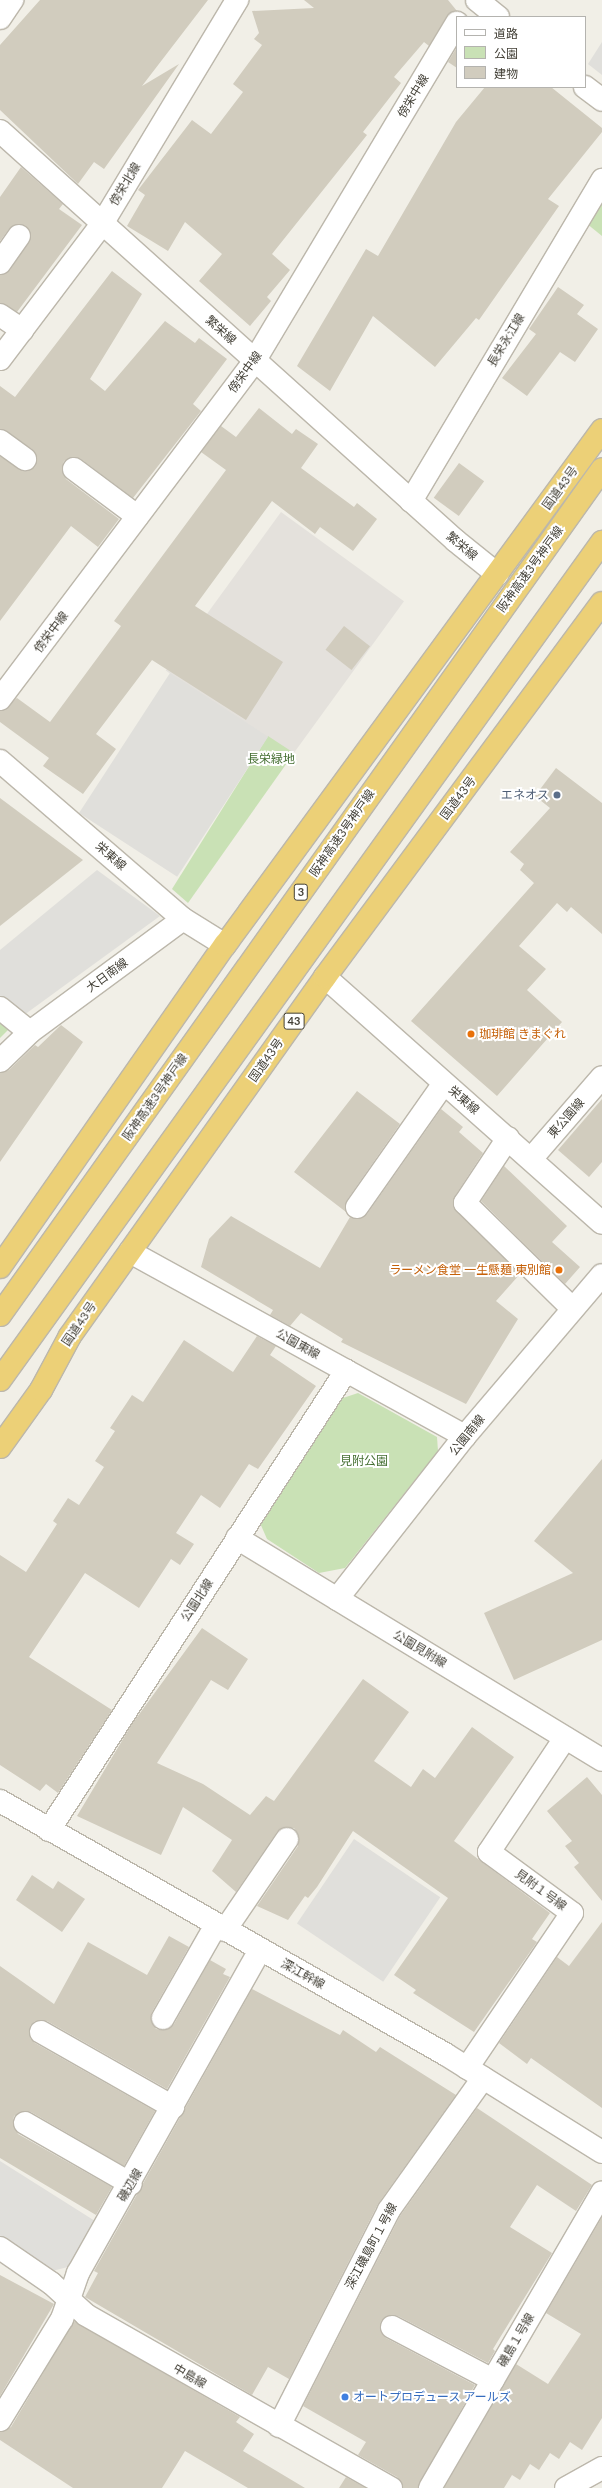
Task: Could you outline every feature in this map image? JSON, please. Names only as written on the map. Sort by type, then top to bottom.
[{"type":"highway","name":"国道43号","points":[[0,1267],[225,946],[602,430]]},
{"type":"highway","name":"阪神高速3号神戸線","points":[[0,1315],[602,469]]},
{"type":"highway","points":[[0,1380],[602,542]]},
{"type":"highway","name":"国道43号","points":[[0,1447],[41,1390],[70,1336],[325,977],[602,603]]},
{"type":"street","points":[[0,18],[12,0]]},
{"type":"street","name":"傍栄北線","points":[[0,359],[102,224],[237,0]]},
{"type":"street","points":[[462,16],[471,0]]},
{"type":"street","points":[[477,0],[497,16]]},
{"type":"street","name":"傍栄中線","points":[[0,699],[255,360],[456,25]]},
{"type":"street","points":[[586,88],[602,100]]},
{"type":"street","name":"繁栄線","points":[[0,131],[411,500],[497,574]]},
{"type":"street","name":"長栄永江線","points":[[411,500],[602,180]]},
{"type":"street","points":[[0,263],[19,236]]},
{"type":"street","points":[[0,315],[22,330]]},
{"type":"street","points":[[0,441],[25,459]]},
{"type":"street","points":[[74,469],[137,516]]},
{"type":"street","name":"栄東線","points":[[0,760],[183,919],[225,946]]},
{"type":"street","name":"大日南線","points":[[0,1061],[30,1032],[183,919]]},
{"type":"street","name":"栄東線","points":[[325,977],[602,1223]]},
{"type":"street","points":[[0,1008],[30,1032]]},
{"type":"street","name":"東公園線","points":[[530,1158],[602,1077]]},
{"type":"street","points":[[357,1207],[444,1082]]},
{"type":"street","points":[[508,1138],[466,1203],[574,1309]]},
{"type":"street","name":"公園東線","points":[[130,1252],[465,1436]]},
{"type":"street","name":"公園南線","points":[[337,1599],[465,1436],[602,1275]]},
{"type":"street","name":"公園北線","points":[[49,1830],[346,1371]]},
{"type":"street","name":"公園見附線","points":[[237,1538],[602,1760]]},
{"type":"street","name":"見附１号線","points":[[475,2073],[572,1912],[489,1852],[564,1738]]},
{"type":"street","name":"深江幹線","points":[[2,1809],[49,1830],[260,1950],[475,2073],[602,2152]]},
{"type":"street","points":[[163,2018],[221,1928],[287,1839]]},
{"type":"street","name":"磯辺線","points":[[0,2420],[62,2319],[78,2273],[131,2184],[260,1950]]},
{"type":"street","points":[[41,2032],[173,2108]]},
{"type":"street","name":"深江磯島町１号線","points":[[279,2426],[389,2210],[475,2073]]},
{"type":"street","points":[[25,2123],[131,2184]]},
{"type":"street","name":"磯島１号線","points":[[430,2488],[602,2192]]},
{"type":"street","name":"中島線","points":[[0,2248],[69,2299],[86,2315],[279,2426],[391,2488]]},
{"type":"street","points":[[392,2327],[493,2380]]},
{"type":"street","points":[[566,2488],[602,2468]]},
{"type":"shaded area","points":[[602,42],[602,75],[588,64]]},
{"type":"shaded area","points":[[281,512],[404,601],[289,760],[166,671]]},
{"type":"shaded area","points":[[170,673],[268,737],[177,877],[79,813]]},
{"type":"shaded area","points":[[97,870],[160,916],[24,1015],[0,996],[0,950]]},
{"type":"shaded area","points":[[354,1839],[440,1897],[383,1982],[297,1924]]},
{"type":"shaded area","points":[[0,2161],[95,2221],[68,2267],[52,2271],[0,2237]]},
{"type":"green space","points":[[602,196],[602,236],[586,223]]},
{"type":"green space","name":"長栄緑地","points":[[268,736],[294,753],[188,903],[172,889]]},
{"type":"green space","points":[[0,1020],[10,1028],[0,1038]]},
{"type":"green space","name":"見附公園","points":[[358,1393],[437,1437],[438,1451],[345,1568],[319,1573],[267,1539],[260,1523],[343,1398]]},
{"type":"building","points":[[40,0],[208,0],[142,86],[179,64],[104,169],[94,162],[78,184],[0,110],[0,45]]},
{"type":"building","points":[[304,0],[448,0],[457,11],[447,16],[429,46],[424,42],[394,77],[401,83],[363,132],[367,135],[272,254],[290,270],[267,297],[271,301],[250,326],[199,281],[222,254],[185,222],[168,251],[127,226],[145,195],[138,190],[192,120],[211,134],[243,92],[233,84],[262,45],[254,39],[259,33],[252,11],[314,8]]},
{"type":"building","points":[[456,49],[456,67],[448,62]]},
{"type":"building","points":[[484,88],[552,88],[602,128],[602,132],[548,199],[559,206],[479,320],[476,318],[435,367],[373,316],[330,391],[297,366],[366,249],[378,256],[456,122]]},
{"type":"building","points":[[21,167],[63,204],[59,209],[82,225],[17,312],[0,303],[0,275],[10,270],[31,237],[26,226],[20,224],[9,229],[0,241],[0,197]]},
{"type":"building","points":[[112,271],[142,294],[90,379],[105,391],[165,321],[195,343],[199,338],[227,359],[193,404],[201,411],[133,498],[81,459],[75,457],[64,461],[62,468],[66,479],[119,519],[98,547],[71,526],[0,621],[0,456],[24,471],[35,467],[37,460],[32,449],[0,429],[0,386],[15,397]]},
{"type":"building","points":[[558,287],[584,305],[577,314],[598,329],[575,362],[560,352],[527,396],[502,378],[536,334],[529,329]]},
{"type":"building","points":[[259,408],[292,434],[296,429],[318,444],[301,468],[354,507],[357,503],[377,519],[353,551],[320,527],[315,534],[272,501],[195,606],[283,662],[246,720],[152,660],[96,734],[116,749],[83,794],[43,766],[49,758],[0,722],[0,711],[17,698],[50,722],[121,626],[114,621],[226,470],[201,452],[221,426],[236,437]]},
{"type":"building","points":[[459,463],[484,481],[459,516],[434,498]]},
{"type":"building","points":[[344,626],[370,646],[352,670],[326,650]]},
{"type":"building","points":[[556,768],[602,803],[602,934],[571,907],[567,912],[557,903],[519,946],[546,969],[527,990],[562,1022],[497,1096],[411,1021],[534,883],[520,870],[524,864],[510,852],[550,808],[535,796]]},
{"type":"building","points":[[0,798],[83,860],[0,926]]},
{"type":"building","points":[[61,1025],[83,1042],[0,1162],[0,1073],[9,1070],[35,1045],[38,1047]]},
{"type":"building","points":[[357,1091],[400,1124],[347,1200],[346,1212],[294,1172]]},
{"type":"building","points":[[602,1099],[602,1162],[589,1177],[558,1150]]},
{"type":"building","points":[[441,1109],[463,1127],[459,1132],[483,1153],[455,1196],[453,1207],[520,1274],[496,1301],[518,1319],[466,1404],[341,1342],[343,1339],[301,1313],[290,1326],[270,1315],[273,1310],[201,1267],[209,1239],[231,1216],[320,1268],[350,1217],[356,1219],[367,1214]]},
{"type":"building","points":[[504,1166],[567,1226],[552,1242],[580,1267],[565,1284],[481,1201]]},
{"type":"building","points":[[257,1336],[276,1346],[270,1355],[316,1386],[258,1469],[249,1464],[220,1508],[201,1495],[176,1533],[194,1544],[180,1565],[171,1559],[139,1608],[85,1573],[29,1657],[112,1710],[58,1793],[46,1784],[40,1791],[0,1765],[0,1555],[26,1572],[57,1524],[53,1521],[68,1498],[79,1505],[104,1467],[95,1461],[115,1431],[110,1428],[132,1395],[143,1402],[184,1340],[233,1372]]},
{"type":"building","points":[[602,1459],[602,1640],[514,1680],[484,1613],[573,1573],[534,1541]]},
{"type":"building","points":[[202,1628],[248,1659],[228,1690],[211,1680],[157,1763],[203,1784],[250,1815],[266,1796],[274,1801],[363,1679],[409,1712],[374,1761],[411,1787],[423,1769],[435,1778],[472,1727],[514,1757],[454,1841],[550,1913],[532,1939],[537,1942],[474,2032],[413,1993],[416,1990],[394,1975],[448,1898],[353,1831],[317,1887],[308,1898],[305,1896],[288,1920],[257,1906],[298,1846],[298,1834],[294,1828],[282,1828],[277,1832],[236,1892],[212,1871],[232,1840],[183,1807],[161,1855],[77,1816],[132,1724]]},
{"type":"building","points":[[587,1777],[602,1795],[602,1901],[574,1867],[579,1863],[565,1846],[572,1841],[547,1811]]},
{"type":"building","points":[[32,1875],[53,1889],[58,1881],[85,1899],[62,1932],[16,1900]]},
{"type":"building","points":[[602,1922],[602,2108],[531,2058],[527,2064],[499,2043],[557,1957],[569,1966]]},
{"type":"building","points":[[169,1936],[189,1947],[152,2012],[151,2018],[156,2029],[163,2030],[174,2024],[210,1960],[226,1969],[223,1974],[230,1977],[167,2089],[47,2021],[35,2021],[30,2026],[30,2038],[35,2043],[155,2111],[124,2166],[31,2112],[25,2111],[14,2116],[13,2123],[18,2134],[112,2187],[96,2215],[0,2158],[0,1966],[54,2004],[88,1942],[147,1975]]},
{"type":"building","points":[[252,1989],[340,2035],[343,2030],[376,2052],[380,2047],[456,2095],[378,2204],[289,2379],[268,2367],[252,2395],[85,2297],[98,2273],[94,2271]]},
{"type":"building","points":[[477,2108],[592,2185],[576,2211],[537,2185],[510,2227],[552,2253],[493,2349],[495,2351],[488,2363],[398,2316],[391,2315],[381,2321],[380,2328],[386,2338],[475,2385],[418,2488],[403,2488],[397,2477],[358,2455],[366,2442],[303,2406],[400,2216]]},
{"type":"building","points":[[602,2217],[602,2418],[582,2450],[570,2442],[559,2459],[550,2453],[539,2470],[530,2464],[520,2480],[512,2475],[504,2488],[444,2488],[516,2364],[548,2384],[581,2334],[546,2313]]},
{"type":"building","points":[[0,2275],[54,2304],[0,2396]]},
{"type":"building","points":[[74,2321],[240,2417],[236,2422],[254,2434],[243,2451],[305,2488],[248,2488],[185,2451],[162,2488],[73,2488],[0,2440],[0,2432],[11,2427]]},
{"type":"building","points":[[346,2477],[366,2488],[339,2488]]},
{"type":"place","name":"エネオス","points":[[557,795]]},
{"type":"place","name":"珈琲館 きまぐれ","points":[[471,1034]]},
{"type":"place","name":"ラーメン食堂 一生懸麺 東別館","points":[[559,1270]]},
{"type":"place","name":"オートプロデュース アールズ","points":[[345,2397]]}]
